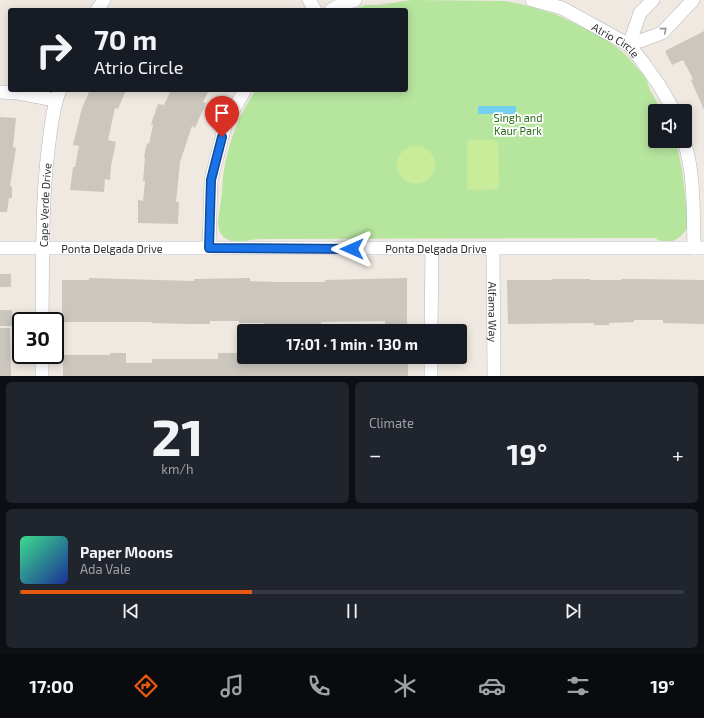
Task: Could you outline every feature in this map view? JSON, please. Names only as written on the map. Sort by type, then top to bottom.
[{"type":"street","points":[[336,5],[355,0]]},
{"type":"street","name":"Atrio Circle","points":[[532,0],[562,8],[629,45],[659,85],[670,104]]},
{"type":"street","points":[[629,45],[640,13],[653,0]]},
{"type":"street","points":[[629,45],[662,33],[693,0]]},
{"type":"street","points":[[0,92],[58,95]]},
{"type":"street","points":[[209,248],[211,180],[226,122],[244,92]]},
{"type":"street","name":"Cape Verde Drive","points":[[42,312],[46,158],[58,95]]},
{"type":"street","points":[[686,148],[693,189],[699,248]]},
{"type":"street","name":"Ponta Delgada Drive","points":[[0,248],[699,248]]},
{"type":"street","points":[[431,324],[432,249]]},
{"type":"street","name":"Alfama Way","points":[[494,249],[494,376]]},
{"type":"street","points":[[42,364],[42,376]]},
{"type":"street","points":[[431,364],[431,376]]},
{"type":"green space","name":"Singh and Kaur Park","points":[[411,0],[504,1],[521,4],[555,14],[600,34],[625,54],[646,78],[650,90],[658,104],[648,104],[648,148],[677,148],[689,216],[688,224],[684,233],[677,239],[668,242],[663,242],[654,238],[261,239],[234,242],[225,238],[219,230],[218,220],[226,159],[240,118],[255,92],[408,92],[408,8],[357,8],[365,5],[378,5]]},
{"type":"green space","points":[[470,140],[495,140],[498,142],[499,187],[497,189],[469,190],[467,188],[467,143]]},
{"type":"green space","points":[[416,146],[426,149],[432,155],[435,165],[432,175],[426,181],[416,184],[406,181],[400,175],[397,165],[400,155],[406,149]]},
{"type":"water","points":[[478,106],[516,106],[516,114],[478,114]]},
{"type":"building","points":[[704,31],[704,110],[691,80],[693,79],[683,60],[672,65],[665,51]]},
{"type":"building","points":[[89,92],[125,92],[118,109],[115,108],[108,140],[116,142],[110,180],[105,179],[104,192],[70,190],[73,167],[75,167],[79,146],[73,145],[82,108]]},
{"type":"building","points":[[170,92],[208,92],[203,102],[206,103],[195,128],[192,126],[180,162],[176,202],[179,202],[178,224],[138,223],[138,200],[143,201],[145,181],[143,181],[144,157],[147,143],[149,144],[153,125],[151,124],[158,104],[164,105]]},
{"type":"building","points":[[0,117],[16,118],[13,147],[16,148],[10,186],[12,187],[12,198],[9,198],[7,212],[0,212]]},
{"type":"building","points":[[0,274],[11,274],[11,287],[0,287]]},
{"type":"building","points":[[89,278],[194,281],[194,279],[250,278],[250,281],[325,282],[325,280],[407,278],[407,324],[385,324],[385,321],[321,322],[321,324],[264,324],[239,323],[239,321],[210,321],[210,324],[151,323],[152,322],[64,322],[64,312],[62,312],[62,280],[89,280]]},
{"type":"building","points":[[507,280],[704,280],[704,324],[663,323],[663,320],[634,320],[634,322],[609,323],[609,325],[594,325],[594,323],[508,324]]},
{"type":"building","points":[[0,310],[12,310],[12,326],[0,326]]},
{"type":"building","points":[[0,328],[10,328],[11,376],[0,376]]},
{"type":"building","points":[[110,353],[126,353],[126,363],[152,363],[152,359],[218,359],[218,353],[237,353],[237,364],[408,364],[408,376],[63,376],[64,355],[110,355]]},
{"type":"route","points":[[222,137],[211,180],[209,248],[352,249]]}]
